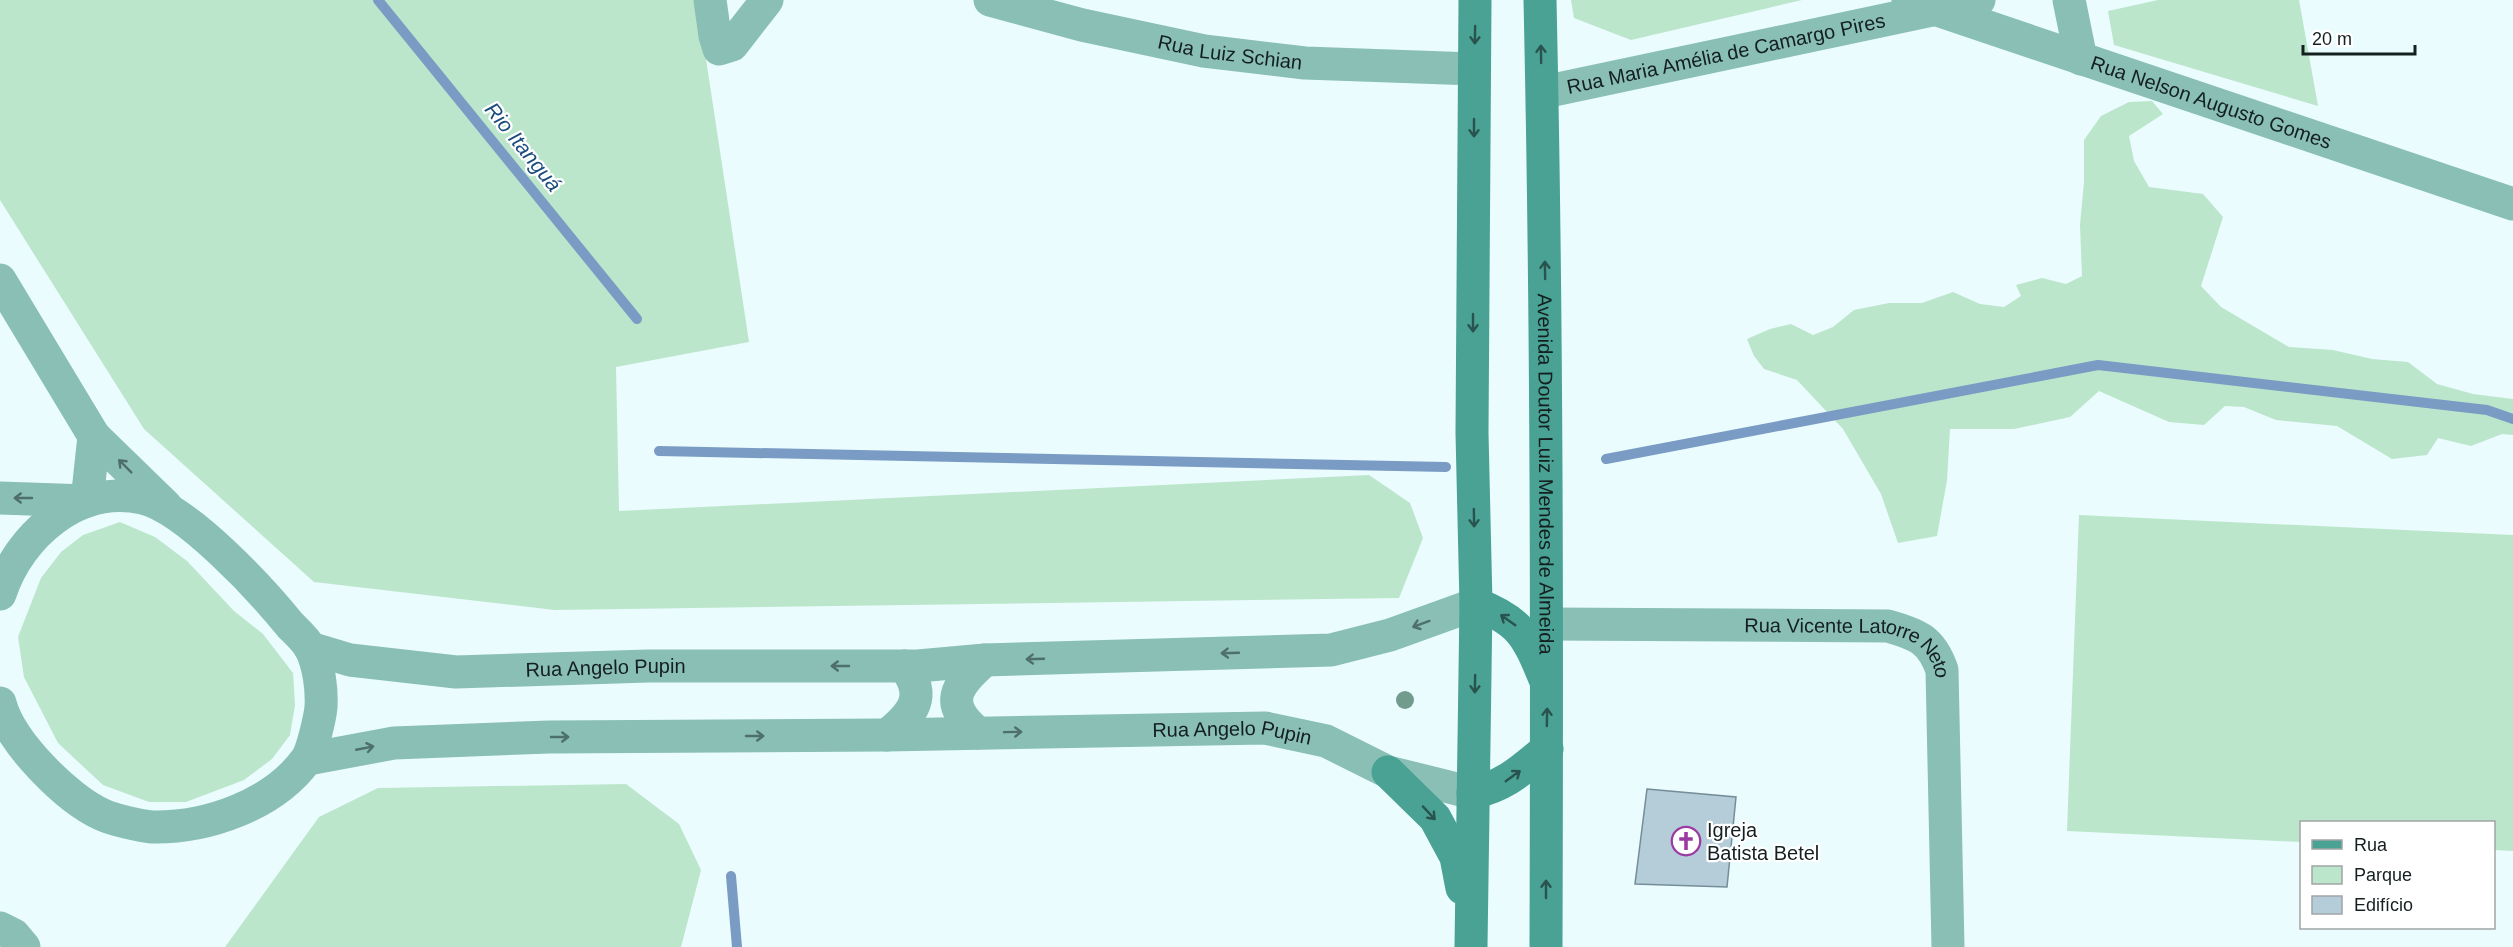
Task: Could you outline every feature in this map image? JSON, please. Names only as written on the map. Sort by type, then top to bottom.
[{"type":"main road","points":[[1471,941],[1476,604],[1472,433],[1475,0]]},
{"type":"main road","name":"Avenida Doutor Luiz Mendes de Almeida","points":[[1540,0],[1544,92],[1548,624],[1546,947]]},
{"type":"main road","points":[[1476,604],[1494,611],[1514,624],[1527,641],[1548,685]]},
{"type":"main road","points":[[1473,793],[1492,789],[1513,778],[1546,749]]},
{"type":"main road","points":[[1388,772],[1434,818],[1456,857],[1471,941]]},
{"type":"street","points":[[711,0],[715,36],[719,49],[732,45],[767,0]]},
{"type":"street","name":"Rua Maria Amélia de Camargo Pires","points":[[1544,92],[1920,5],[1979,0]]},
{"type":"street","points":[[2068,0],[2081,59]]},
{"type":"street","name":"Rua Luiz Schian","points":[[1002,2],[1082,25],[1204,51],[1305,63],[1474,69]]},
{"type":"street","name":"Rua Nelson Augusto Gomes","points":[[1920,5],[2513,204]]},
{"type":"street","points":[[0,280],[94,436],[167,508],[196,530],[264,594],[310,648],[319,675],[321,708],[308,759],[284,783],[253,805],[207,821],[151,827],[104,815],[64,788],[30,756],[3,714],[0,703]]},
{"type":"street","points":[[87,501],[94,436]]},
{"type":"street","points":[[0,594],[11,567],[31,540],[63,513],[87,501],[113,495],[143,498],[167,508]]},
{"type":"street","points":[[0,498],[87,501]]},
{"type":"street","name":"Rua Angelo Pupin","points":[[310,648],[351,660],[456,672],[648,666],[904,666],[985,660],[1331,650],[1390,635],[1476,604]]},
{"type":"street","name":"Rua Vicente Latorre Neto","points":[[1548,624],[1888,626],[1920,636],[1936,654],[1942,670],[1948,947]]},
{"type":"street","points":[[978,733],[962,720],[957,696],[961,684],[985,660]]},
{"type":"street","points":[[887,735],[905,720],[912,711],[916,699],[914,682],[904,666]]},
{"type":"street","name":"Rua Angelo Pupin","points":[[308,759],[394,743],[549,737],[887,735],[1265,728],[1326,741],[1388,772],[1473,793]]},
{"type":"street","points":[[0,928],[14,935],[24,947]]},
{"type":"green space","points":[[0,0],[697,0],[749,342],[616,367],[619,511],[1369,475],[1410,503],[1423,538],[1399,598],[555,610],[314,582],[144,429],[0,200]]},
{"type":"green space","points":[[1571,0],[1802,0],[1631,40],[1574,18]]},
{"type":"green space","points":[[2158,0],[2299,0],[2318,106],[2114,45],[2108,11]]},
{"type":"green space","points":[[2152,101],[2163,114],[2129,136],[2134,161],[2149,187],[2203,194],[2223,217],[2201,286],[2221,307],[2289,347],[2333,350],[2372,359],[2408,362],[2437,384],[2473,394],[2513,399],[2513,435],[2502,434],[2471,446],[2438,438],[2427,455],[2392,459],[2337,426],[2276,420],[2244,407],[2225,406],[2204,425],[2169,422],[2099,391],[2070,417],[2014,429],[1950,429],[1947,480],[1937,536],[1898,543],[1881,494],[1843,429],[1797,380],[1764,369],[1754,356],[1747,339],[1770,329],[1791,324],[1813,335],[1833,327],[1854,310],[1889,303],[1922,303],[1953,292],[1980,304],[2004,307],[2021,296],[2016,285],[2042,278],[2066,284],[2082,276],[2080,225],[2084,182],[2084,140],[2101,116],[2129,102]]},
{"type":"green space","points":[[2079,515],[2513,535],[2513,851],[2495,850],[2495,821],[2300,821],[2300,842],[2067,831]]},
{"type":"green space","points":[[120,522],[155,537],[187,561],[234,611],[263,634],[293,673],[295,705],[290,735],[272,759],[244,780],[186,802],[149,802],[103,785],[58,743],[24,677],[18,637],[41,578],[61,552],[83,535]]},
{"type":"green space","points":[[626,784],[679,824],[701,870],[681,947],[225,947],[319,817],[378,788]]},
{"type":"building","name":"Igreja Batista Betel","points":[[1647,789],[1736,797],[1727,887],[1635,884]]},
{"type":"waterway","name":"Rio Itanguá","points":[[378,0],[637,319]]},
{"type":"waterway","points":[[1606,459],[2098,365],[2487,410],[2513,419]]},
{"type":"waterway","points":[[659,451],[1446,467]]},
{"type":"waterway","points":[[731,876],[737,947]]},
{"type":"place","name":"Igreja Batista Betel","points":[[1686,841]]}]
